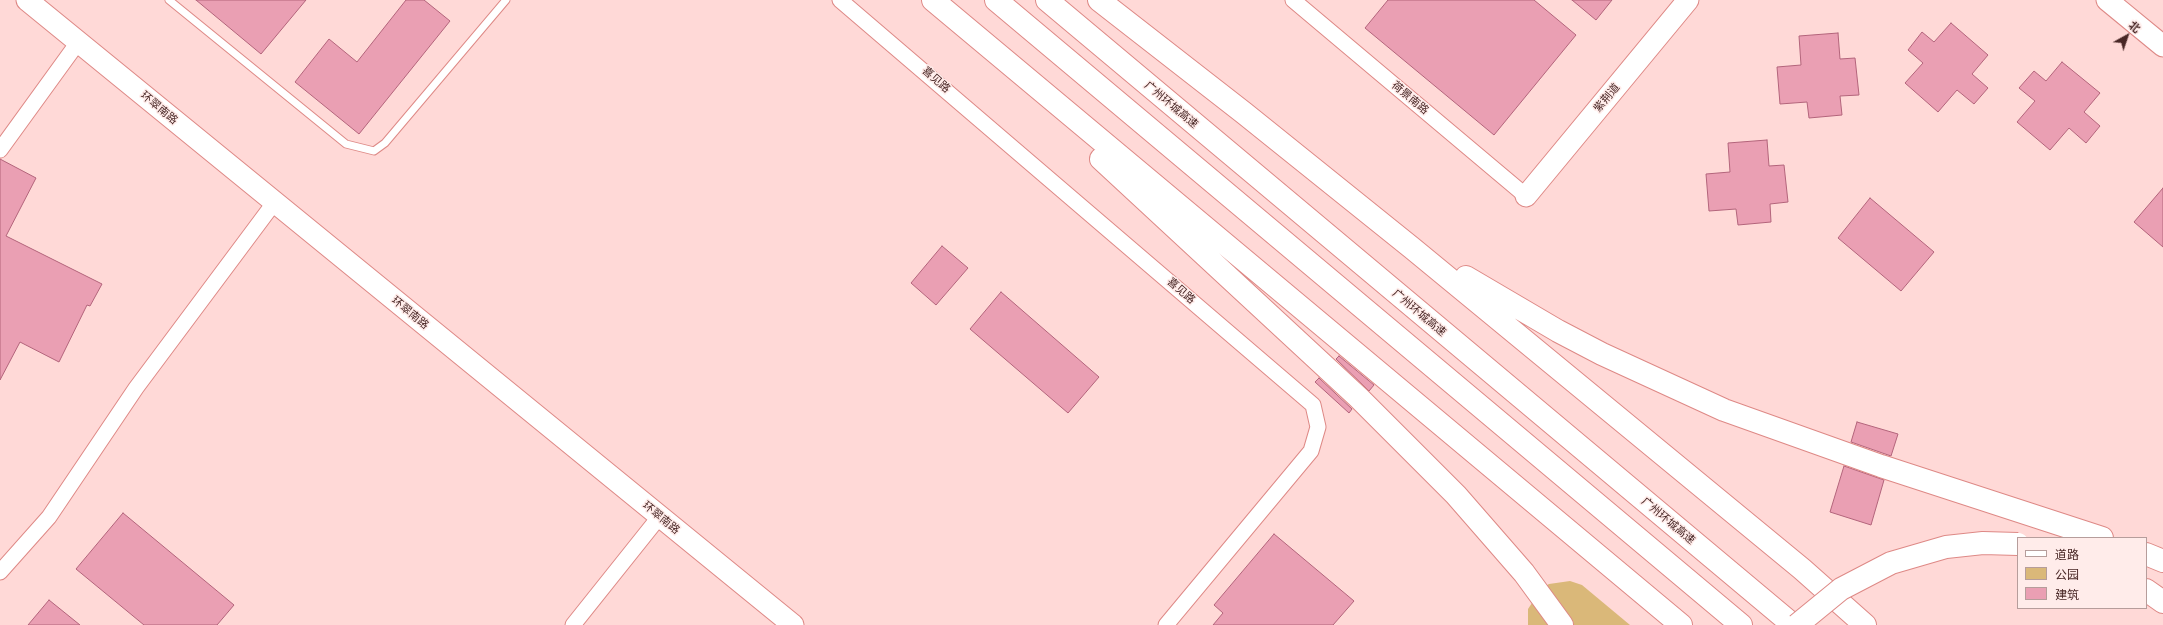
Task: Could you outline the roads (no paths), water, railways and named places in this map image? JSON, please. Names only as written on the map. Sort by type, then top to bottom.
[{"type":"highway","points":[[928,0],[1358,397],[1480,520],[1524,573],[1562,625]]},
{"type":"highway","points":[[933,0],[1681,625]]},
{"type":"highway","points":[[996,0],[1741,625]]},
{"type":"highway","name":"广州环城高速","points":[[1047,0],[1793,625]]},
{"type":"highway","points":[[1099,0],[1351,198],[1802,570],[1865,625]]},
{"type":"highway","points":[[1351,198],[1421,250],[1475,283],[1564,334],[1661,383],[1748,419],[1880,466],[2099,537]]},
{"type":"highway","points":[[1797,625],[1841,589],[1891,563],[1946,548],[1983,543],[2017,544]]},
{"type":"highway","points":[[2147,554],[2163,560]]},
{"type":"highway","points":[[2147,591],[2163,602]]},
{"type":"street","name":"环翠南路","points":[[27,0],[793,625]]},
{"type":"street","name":"喜见路","points":[[840,0],[1313,405],[1318,427],[1311,451],[1166,625]]},
{"type":"street","name":"荷景南路","points":[[1293,0],[1526,196]]},
{"type":"street","name":"紫荆道","points":[[1526,196],[1688,0]]},
{"type":"street","points":[[2107,0],[2163,46]]},
{"type":"street","points":[[0,150],[79,41]]},
{"type":"street","points":[[0,572],[49,517],[136,388],[274,203]]},
{"type":"street","points":[[573,625],[660,516]]},
{"type":"lane","points":[[169,0],[346,144],[374,151],[385,143],[506,0]]}]
